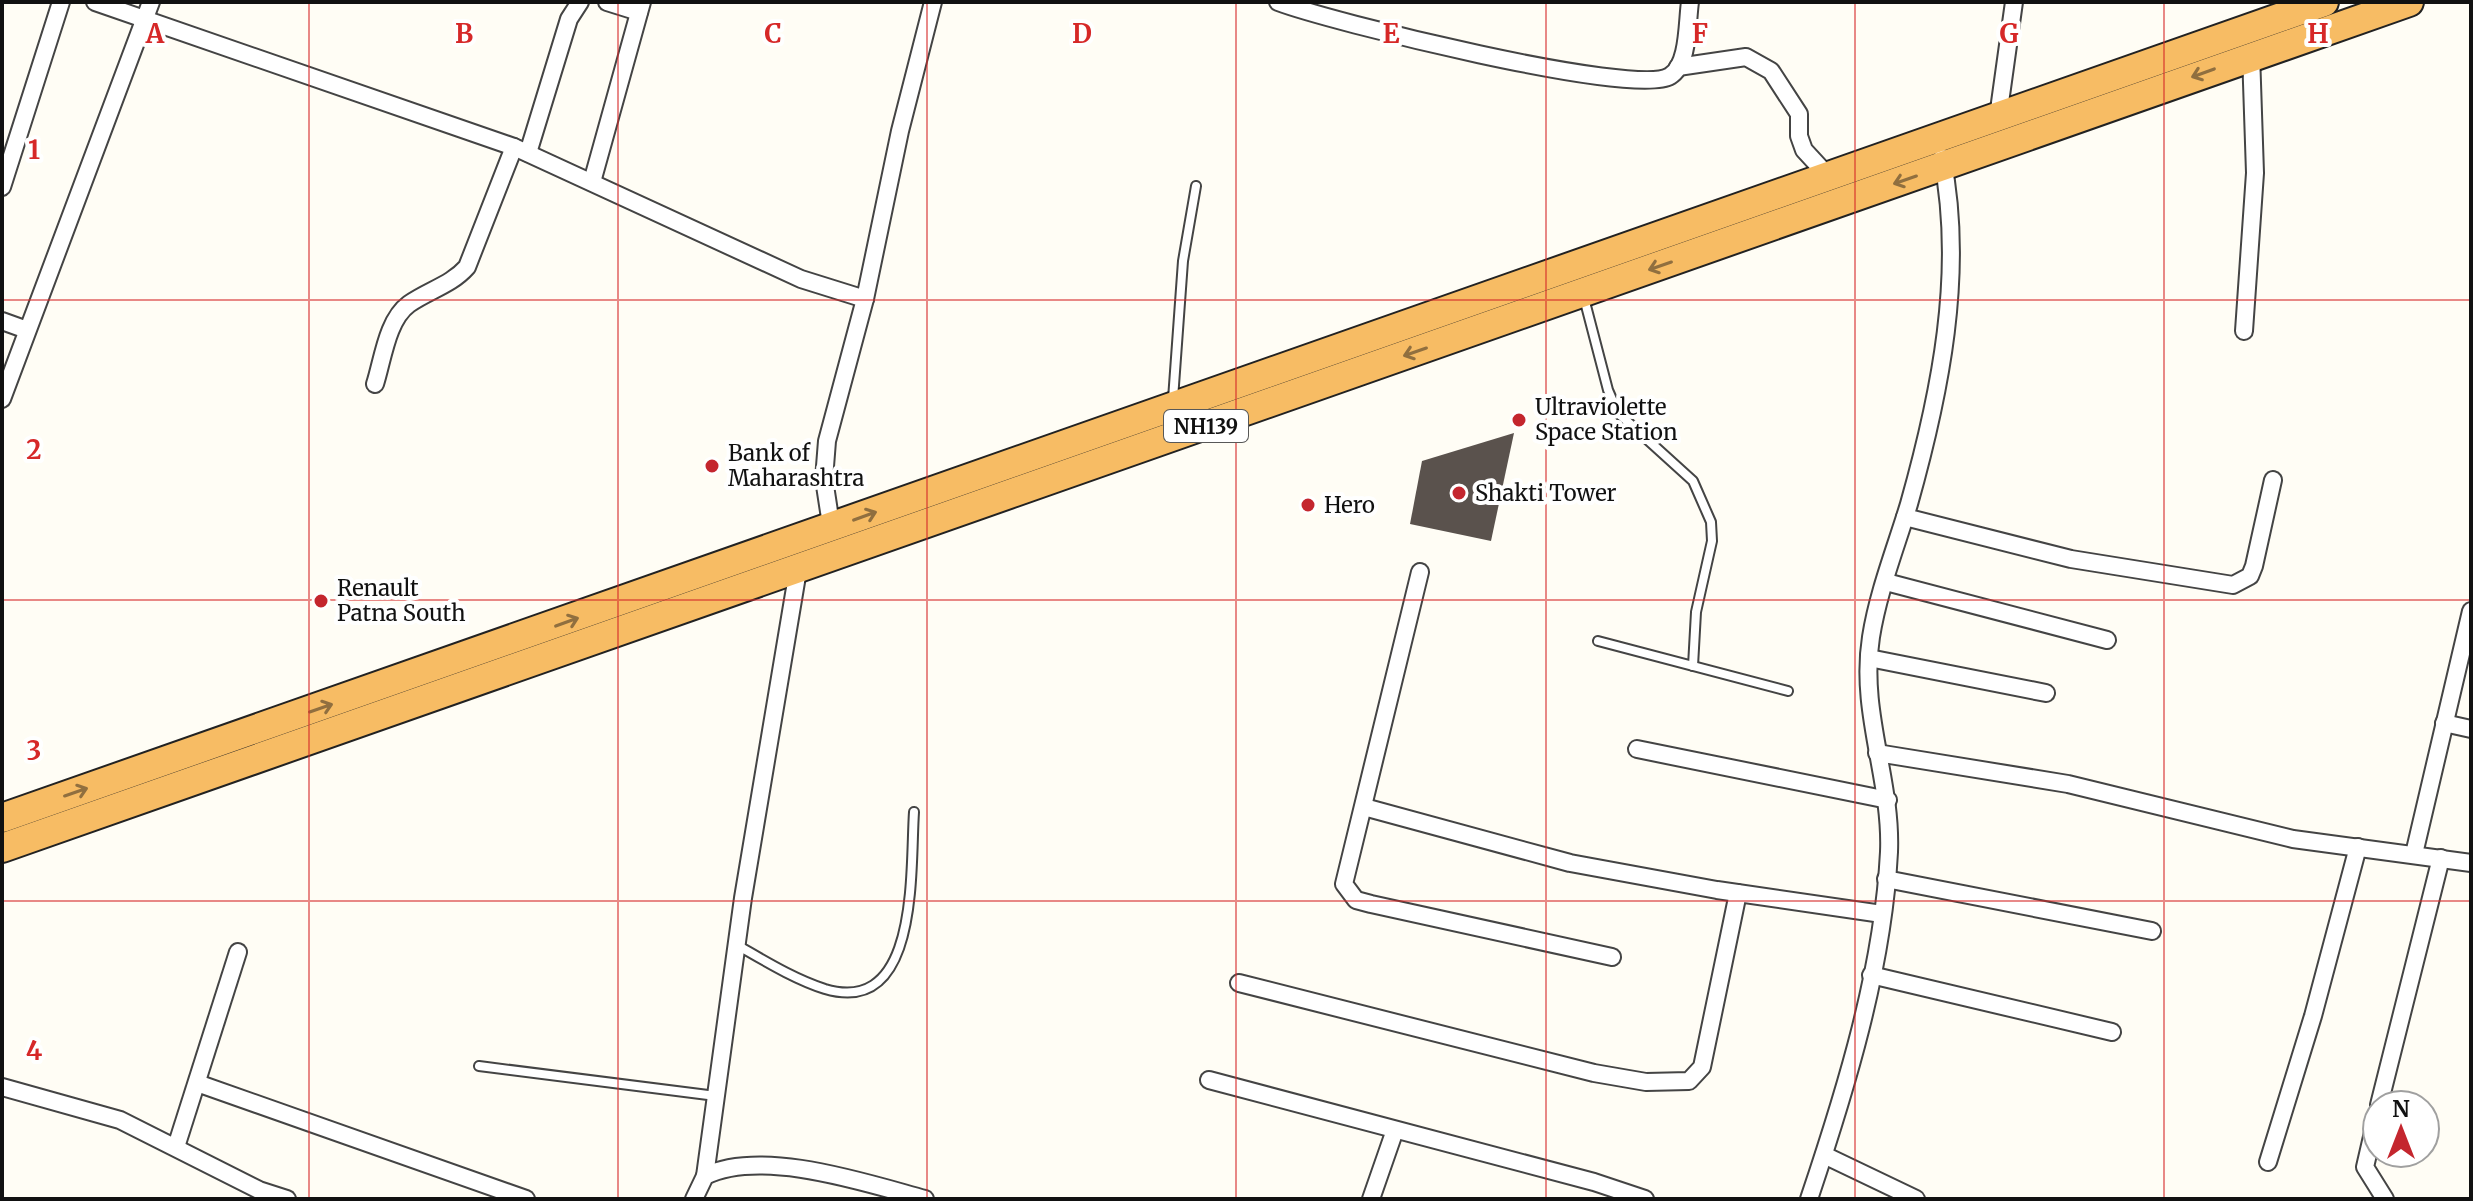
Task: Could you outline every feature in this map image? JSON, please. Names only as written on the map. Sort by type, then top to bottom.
[{"type":"highway","name":"NH139","points":[[2,848],[1944,167],[2251,42],[2324,2]]},
{"type":"highway","name":"NH139","points":[[2,818],[1938,137],[2251,42],[2409,2]]},
{"type":"highway","points":[[221,742],[232,769]]},
{"type":"street","points":[[2,187],[61,2]]},
{"type":"street","points":[[95,2],[521,150],[801,279],[865,299]]},
{"type":"street","points":[[2,399],[151,2]]},
{"type":"street","points":[[375,384],[397,317],[406,306],[457,278],[467,267],[521,150],[569,19],[580,2]]},
{"type":"street","points":[[592,182],[640,7],[607,2]]},
{"type":"street","points":[[836,556],[824,479],[827,441],[865,299],[900,131],[933,2]]},
{"type":"street","points":[[1278,2],[1319,15],[1577,75],[1638,81],[1666,79],[1678,67],[1690,2]]},
{"type":"street","points":[[1998,117],[2014,2]]},
{"type":"street","points":[[2244,331],[2255,173],[2251,42]]},
{"type":"street","points":[[1678,67],[1746,57],[1771,71],[1799,114],[1799,136],[1804,150],[1828,176]]},
{"type":"street","points":[[1809,1199],[1824,1155],[1871,975],[1882,914],[1888,800],[1869,712],[1869,658],[1886,582],[1928,431],[1948,305],[1949,197],[1938,137]]},
{"type":"street","points":[[2,321],[27,330]]},
{"type":"street","points":[[1905,517],[2071,559],[2233,585],[2250,576],[2254,566],[2273,480]]},
{"type":"street","points":[[694,1199],[705,1176],[736,945],[798,570]]},
{"type":"street","points":[[1420,572],[1364,807],[1344,873],[1344,884],[1356,900],[1612,957]]},
{"type":"street","points":[[1886,582],[2107,640]]},
{"type":"street","points":[[2414,854],[2471,611]]},
{"type":"street","points":[[1869,658],[2046,693]]},
{"type":"street","points":[[2444,723],[2471,729]]},
{"type":"street","points":[[1637,749],[1888,800]]},
{"type":"street","points":[[1877,753],[2068,784],[2293,839],[2471,863]]},
{"type":"street","points":[[1364,807],[1570,863],[1738,893],[1882,914]]},
{"type":"street","points":[[2268,1162],[2313,1016],[2358,847]]},
{"type":"street","points":[[2383,1089],[2441,858]]},
{"type":"street","points":[[1886,879],[2152,931]]},
{"type":"street","points":[[1239,983],[1594,1073],[1646,1082],[1689,1081],[1702,1067],[1708,1047],[1738,893]]},
{"type":"street","points":[[176,1147],[238,952]]},
{"type":"street","points":[[1871,975],[2112,1032]]},
{"type":"street","points":[[1209,1080],[1580,1178],[1645,1199]]},
{"type":"street","points":[[197,1083],[526,1199]]},
{"type":"street","points":[[2,1087],[120,1120],[259,1190],[287,1199]]},
{"type":"street","points":[[1371,1199],[1395,1130]]},
{"type":"street","points":[[1824,1155],[1916,1199]]},
{"type":"street","points":[[705,1176],[733,1166],[813,1172],[925,1199]]},
{"type":"street","points":[[2366,1169],[2385,1199]]},
{"type":"lane","points":[[1177,436],[1174,408],[1183,261],[1196,186]]},
{"type":"lane","points":[[1582,293],[1608,390],[1618,413],[1693,481],[1711,522],[1712,541],[1696,612],[1693,666]]},
{"type":"lane","points":[[1598,641],[1788,691]]},
{"type":"lane","points":[[736,945],[827,989],[850,993],[868,990],[883,980],[894,964],[902,939],[914,812]]},
{"type":"lane","points":[[479,1066],[716,1096]]},
{"type":"building","name":"Shakti Tower","points":[[1514,433],[1491,541],[1410,524],[1422,461]]},
{"type":"place","name":"Ultraviolette Space Station","points":[[1519,420]]},
{"type":"place","name":"Bank of Maharashtra","points":[[712,466]]},
{"type":"place","name":"Shakti Tower","points":[[1459,493]]},
{"type":"place","name":"Hero","points":[[1308,505]]},
{"type":"place","name":"Renault Patna South","points":[[321,601]]}]
